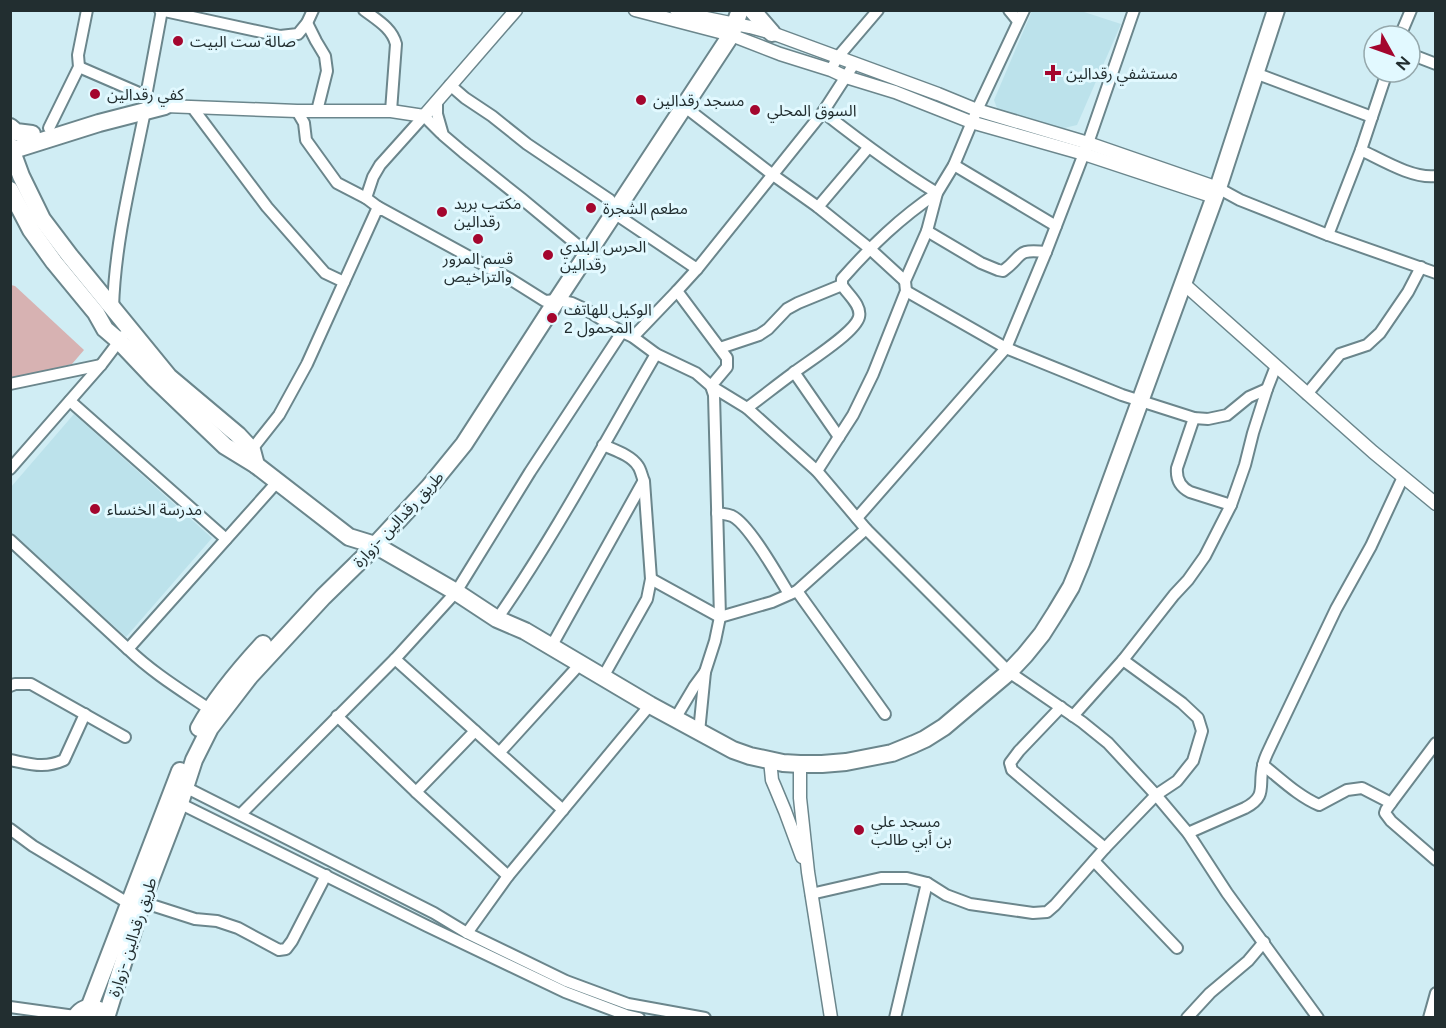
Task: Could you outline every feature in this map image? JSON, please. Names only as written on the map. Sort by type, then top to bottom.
[{"type":"main road","points":[[752,10],[772,33]]},
{"type":"main road","points":[[11,147],[23,182],[42,219],[113,309],[124,335],[155,380],[225,446],[251,458],[349,537],[369,544],[456,592],[496,619],[525,631],[650,705],[733,750],[750,756],[800,764],[846,762],[892,753],[944,727],[1009,672],[1042,634],[1071,587],[1082,563],[1184,284],[1276,10]]},
{"type":"main road","name":"طريق رقدالين -زوارة","points":[[79,1014],[135,903],[174,801],[210,728],[250,676],[426,479],[551,300],[680,103],[730,22]]},
{"type":"main road","points":[[11,147],[32,134],[77,118],[151,104]]},
{"type":"main road","points":[[11,147],[99,123],[151,104]]},
{"type":"main road","points":[[10,127],[16,132],[32,134]]},
{"type":"main road","points":[[10,190],[31,230],[96,313],[105,329],[124,335]]},
{"type":"main road","name":"طريق رقدالين -زوارة","points":[[551,300],[580,248],[612,207]]},
{"type":"main road","name":"طريق رقدالين -زوارة","points":[[181,785],[195,735],[209,709],[245,664],[369,544]]},
{"type":"main road","name":"طريق رقدالين -زوارة","points":[[106,1017],[135,903]]},
{"type":"main road","points":[[79,1014],[99,1010],[106,1017]]},
{"type":"street","points":[[49,128],[79,68],[78,54],[87,10]]},
{"type":"street","points":[[105,329],[113,309],[117,252],[151,104],[161,11],[280,36],[298,34],[307,23],[313,10]]},
{"type":"street","points":[[364,10],[390,30],[396,44],[391,111]]},
{"type":"street","points":[[366,198],[380,165],[516,10]]},
{"type":"street","points":[[635,10],[730,22],[780,54],[895,92],[971,122],[1086,148]]},
{"type":"street","points":[[676,10],[772,33],[977,110],[1275,213],[1328,235],[1436,273]]},
{"type":"street","points":[[831,70],[837,58],[878,10]]},
{"type":"street","points":[[1009,10],[1018,21]]},
{"type":"street","points":[[817,471],[853,415],[873,374],[927,231],[937,193],[954,165],[971,122],[1024,10]]},
{"type":"street","points":[[857,518],[1006,348],[1086,148],[1134,10]]},
{"type":"street","points":[[1405,24],[1411,10]]},
{"type":"street","points":[[307,23],[326,56],[327,71],[316,111]]},
{"type":"street","points":[[633,337],[697,269],[823,112],[855,64]]},
{"type":"street","points":[[79,68],[151,104],[297,111],[391,111],[424,116],[443,135],[580,248]]},
{"type":"street","points":[[1255,72],[1372,117]]},
{"type":"street","points":[[1328,235],[1361,150],[1383,84]]},
{"type":"street","points":[[450,85],[697,269]]},
{"type":"street","points":[[437,101],[437,114],[443,135]]},
{"type":"street","points":[[680,103],[869,248],[906,286],[1006,348],[1140,402],[1194,418],[1209,419],[1227,415],[1249,397],[1267,389]]},
{"type":"street","points":[[192,107],[267,207],[325,273],[344,282]]},
{"type":"street","points":[[297,111],[304,123],[306,140],[336,183],[551,300],[572,303],[633,337],[656,354],[696,373],[711,386],[747,408],[817,471],[866,529],[1009,672],[1061,707],[1108,743],[1188,833],[1227,893],[1318,1017]]},
{"type":"street","points":[[823,112],[868,148],[937,193]]},
{"type":"street","points":[[818,207],[868,148]]},
{"type":"street","points":[[1361,150],[1404,170],[1426,177],[1436,176]]},
{"type":"street","points":[[954,165],[1056,226]]},
{"type":"street","points":[[747,408],[854,326],[859,317],[859,311],[842,285],[842,279],[869,248],[912,210],[937,193]]},
{"type":"street","points":[[251,458],[285,405],[307,364],[378,207]]},
{"type":"street","points":[[927,231],[981,263],[1003,271],[1021,253],[1028,250],[1046,252]]},
{"type":"street","points":[[1308,394],[1340,354],[1367,345],[1380,333],[1408,292],[1421,267]]},
{"type":"street","points":[[1184,284],[1403,477],[1434,499]]},
{"type":"street","points":[[720,348],[759,335],[788,309],[842,285]]},
{"type":"street","points":[[677,291],[727,358],[727,367],[711,386]]},
{"type":"street","points":[[241,814],[394,659],[456,592],[530,472],[622,332]]},
{"type":"street","points":[[10,469],[101,365],[124,335]]},
{"type":"street","points":[[496,619],[525,578],[656,354]]},
{"type":"street","points":[[10,384],[101,365]]},
{"type":"street","points":[[1073,716],[1123,660],[1205,556],[1231,505],[1276,366]]},
{"type":"street","points":[[794,372],[839,437]]},
{"type":"street","points":[[699,732],[705,672],[720,617],[714,395],[711,386]]},
{"type":"street","points":[[70,401],[226,539]]},
{"type":"street","points":[[1194,418],[1176,476],[1184,489],[1231,505]]},
{"type":"street","points":[[603,445],[624,454],[638,466],[644,481],[651,579],[647,599],[603,677]]},
{"type":"street","points":[[1188,833],[1254,803],[1261,793],[1263,765],[1336,609],[1371,546],[1403,477]]},
{"type":"street","points":[[128,649],[278,481]]},
{"type":"street","points":[[551,647],[644,481]]},
{"type":"street","points":[[717,513],[729,514],[748,530],[885,714]]},
{"type":"street","points":[[651,579],[720,617],[772,602],[793,592],[866,529]]},
{"type":"street","points":[[10,540],[145,665],[209,709]]},
{"type":"street","points":[[394,659],[563,810]]},
{"type":"street","points":[[811,894],[881,878],[907,878],[927,883],[946,895],[970,904],[1033,913],[1047,912],[1156,795],[1177,782],[1194,761],[1202,732],[1198,718],[1167,691],[1123,660]]},
{"type":"street","points":[[500,753],[580,664]]},
{"type":"street","points":[[675,719],[705,672]]},
{"type":"street","points":[[10,686],[32,684],[125,737]]},
{"type":"street","points":[[467,933],[508,876],[650,705]]},
{"type":"street","points":[[1061,707],[1019,751],[1010,764],[1012,770],[1105,848]]},
{"type":"street","points":[[10,760],[38,766],[53,765],[64,760],[85,714]]},
{"type":"street","points":[[338,716],[416,792],[508,876]]},
{"type":"street","points":[[416,792],[475,731]]},
{"type":"street","points":[[1436,743],[1386,810],[1387,817],[1436,860]]},
{"type":"street","points":[[770,760],[772,780],[808,872]]},
{"type":"street","points":[[800,764],[800,798],[808,872],[831,1017]]},
{"type":"street","points":[[1263,765],[1299,795],[1319,805],[1347,790],[1362,788],[1391,803]]},
{"type":"street","points":[[181,785],[434,913],[467,933],[566,981],[628,1004],[705,1017]]},
{"type":"street","points":[[174,801],[565,992],[627,1015],[639,1017]]},
{"type":"street","points":[[10,830],[33,846],[135,903],[195,919],[217,921],[238,928],[279,950],[286,949],[292,941],[326,875]]},
{"type":"street","points":[[1094,861],[1177,948]]},
{"type":"street","points":[[895,1017],[927,883]]},
{"type":"street","points":[[1187,1017],[1210,993],[1248,961],[1264,942]]},
{"type":"street","points":[[1429,1017],[1436,993]]},
{"type":"street","points":[[10,1007],[79,1014]]},
{"type":"shaded area","name":"مستشفي رقدالين","points":[[1032,11],[1081,11],[1121,24],[1077,125],[1060,129],[999,114],[994,100]]},
{"type":"shaded area","points":[[11,285],[15,286],[84,350],[72,364],[11,379]]},
{"type":"shaded area","name":"مدرسة الخنساء","points":[[74,414],[212,538],[126,637],[11,532],[11,487]]},
{"type":"place","name":"صالة ست البيت","points":[[178,41]]},
{"type":"place","name":"مستشفي رقدالين","points":[[1053,73]]},
{"type":"place","name":"كفي رقدالين","points":[[95,94]]},
{"type":"place","name":"مسجد رقدالين","points":[[641,100]]},
{"type":"place","name":"السوق المحلي","points":[[755,110]]},
{"type":"place","name":"مطعم الشجرة","points":[[591,208]]},
{"type":"place","name":"مكتب بريد رقدالين","points":[[442,212]]},
{"type":"place","name":"قسم المرور والتراخيص","points":[[478,239]]},
{"type":"place","name":"الحرس البلدي رقدالين","points":[[548,255]]},
{"type":"place","name":"الوكيل للهاتف المحمول 2","points":[[552,318]]},
{"type":"place","name":"مدرسة الخنساء","points":[[95,509]]},
{"type":"place","name":"مسجد علي بن أبي طالب","points":[[859,830]]}]
